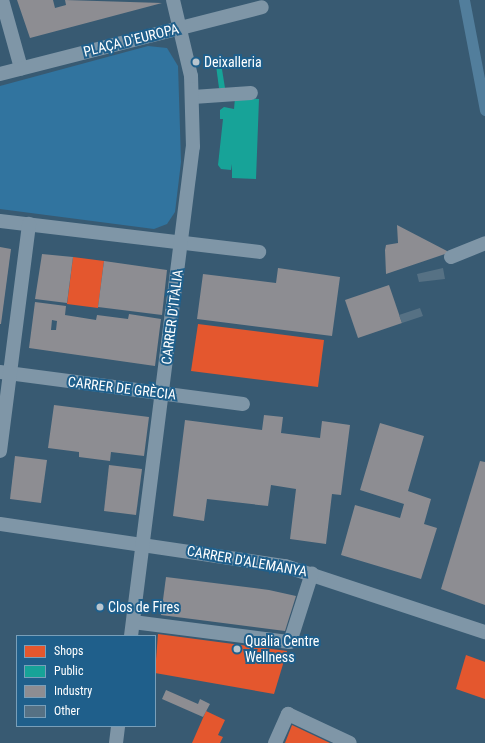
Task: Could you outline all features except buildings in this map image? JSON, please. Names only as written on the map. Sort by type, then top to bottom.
[{"type":"street","points":[[2,0],[20,68]]},
{"type":"street","name":"CARRER D'ITÀLIA","points":[[131,635],[144,544],[192,155],[193,97],[180,27],[173,0]]},
{"type":"street","name":"PLAÇA D'EUROPA","points":[[0,74],[262,7]]},
{"type":"street","points":[[193,97],[251,93]]},
{"type":"street","points":[[0,221],[259,252]]},
{"type":"street","points":[[0,450],[5,372],[29,224]]},
{"type":"street","points":[[451,256],[485,243]]},
{"type":"street","name":"CARRER DE GRÈCIA","points":[[5,372],[243,404]]},
{"type":"street","name":"CARRER D'ALEMANYA","points":[[0,524],[254,560],[312,573],[485,632]]},
{"type":"street","points":[[133,622],[290,642],[312,573]]},
{"type":"street","points":[[275,743],[288,714],[350,743]]},
{"type":"street","points":[[116,743],[118,727]]},
{"type":"shaded area","points":[[148,46],[167,48],[178,66],[181,162],[175,212],[167,224],[154,229],[0,209],[0,86]]},
{"type":"waterway","points":[[464,0],[485,110]]},
{"type":"place","name":"Deixalleria","points":[[196,62]]},
{"type":"place","name":"Clos de Fires","points":[[100,607]]},
{"type":"place","name":"Qualia Centre Wellness","points":[[237,649]]}]
